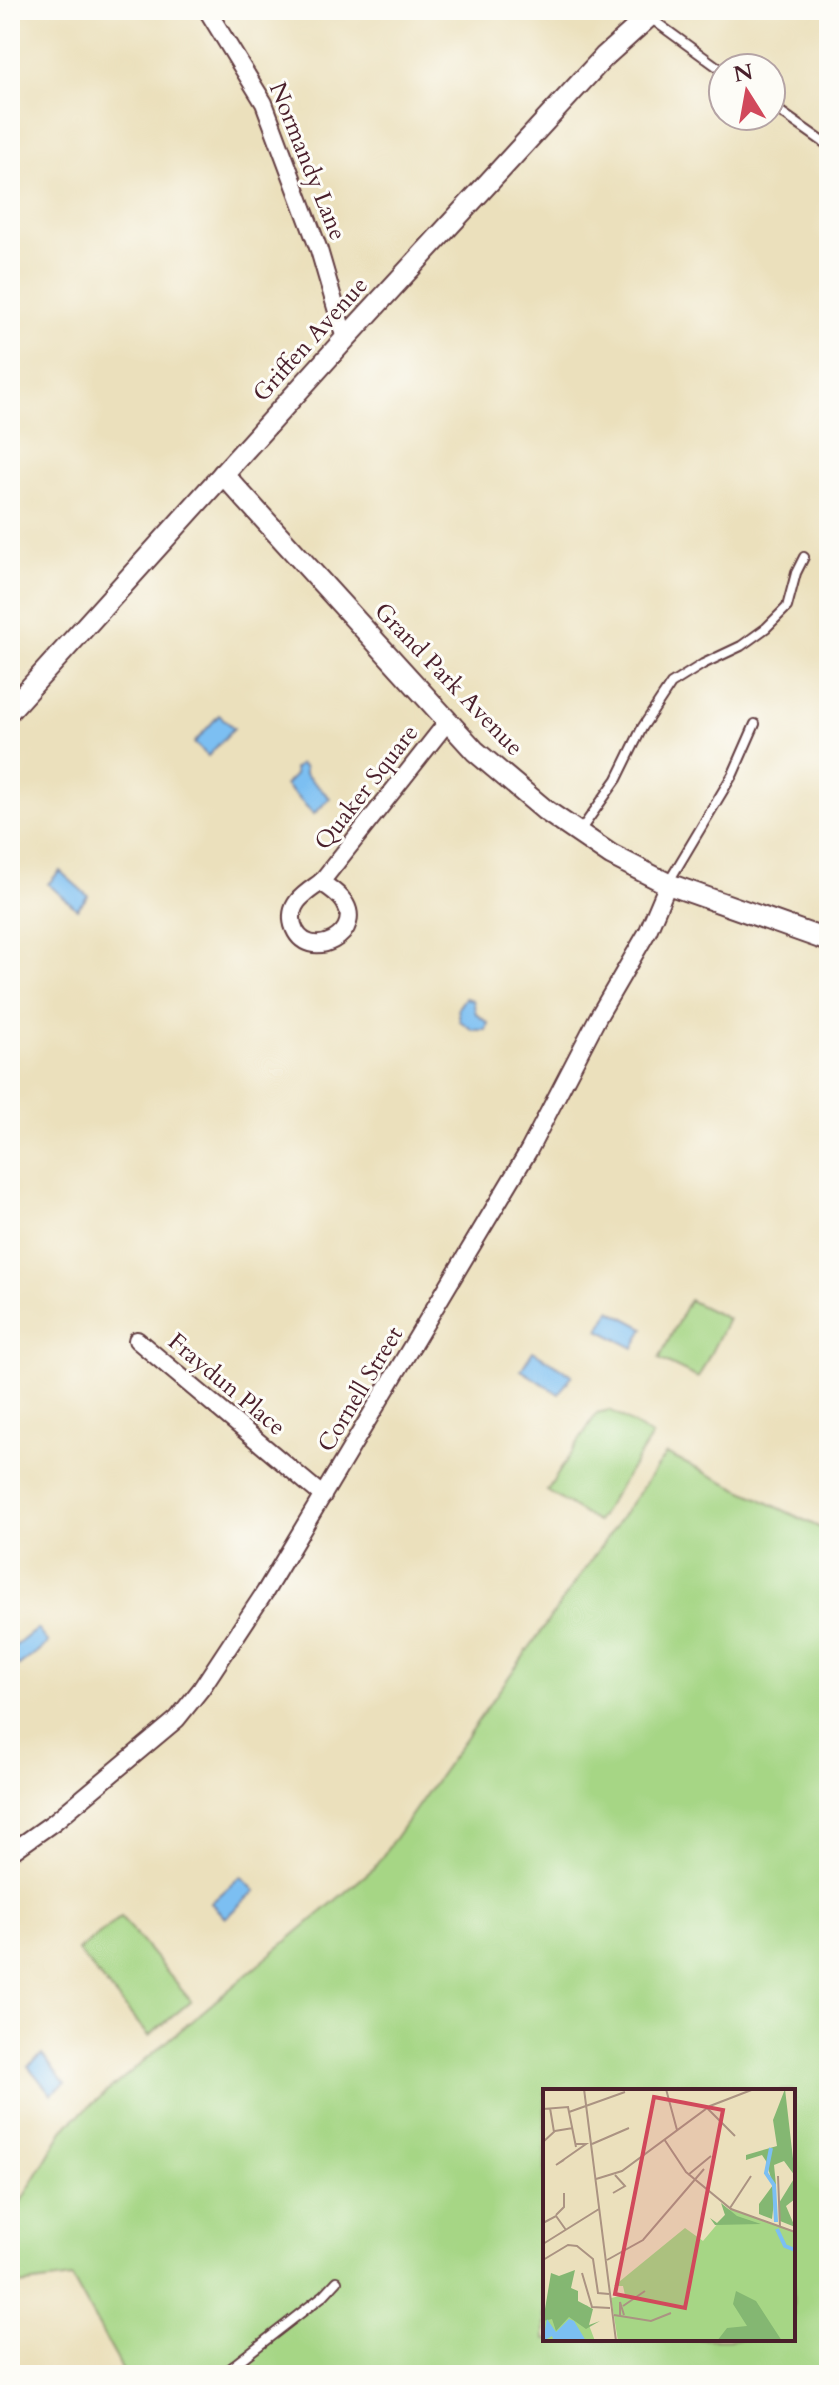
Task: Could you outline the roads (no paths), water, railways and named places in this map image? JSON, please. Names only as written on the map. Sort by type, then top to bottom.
[{"type":"street","name":"Normandy Lane","points":[[207,10],[264,103],[319,250],[345,339]]},
{"type":"street","name":"Griffen Avenue","points":[[10,710],[604,57],[652,14]]},
{"type":"street","name":"Grand Park Avenue","points":[[223,474],[475,751],[535,802],[611,855],[668,884],[829,941]]},
{"type":"street","name":"Quaker Square","points":[[321,882],[448,721]]},
{"type":"street","name":"Cornell Street","points":[[10,1853],[54,1822],[177,1719],[201,1689],[323,1496],[529,1150],[598,1017],[648,931],[668,884]]},
{"type":"street","name":"Fraydun Place","points":[[137,1340],[323,1496]]},
{"type":"lane","points":[[652,14],[707,58]]},
{"type":"lane","points":[[787,116],[829,146]]},
{"type":"lane","points":[[579,831],[617,779],[642,728],[671,684],[741,646],[766,628],[787,607],[796,573],[804,557]]},
{"type":"lane","points":[[668,884],[733,774],[755,724]]},
{"type":"lane","points":[[10,1940],[14,1949],[10,1962]]},
{"type":"lane","points":[[221,2375],[324,2295],[337,2281]]},
{"type":"water","points":[[219,715],[234,728],[208,756],[194,743]]},
{"type":"water","points":[[300,764],[305,768],[305,774],[330,798],[314,814],[285,785]]},
{"type":"water","points":[[60,871],[88,896],[77,909],[48,884]]},
{"type":"water","points":[[465,998],[473,1000],[476,1014],[488,1023],[486,1030],[473,1030],[460,1021],[458,1008]]},
{"type":"water","points":[[610,1310],[644,1328],[634,1348],[599,1330]]},
{"type":"water","points":[[533,1351],[572,1375],[559,1394],[521,1370]]},
{"type":"water","points":[[37,1629],[48,1643],[19,1666],[10,1650]]},
{"type":"water","points":[[241,1876],[255,1891],[225,1918],[211,1903]]},
{"type":"water","points":[[42,2055],[65,2083],[51,2094],[28,2066]]}]
